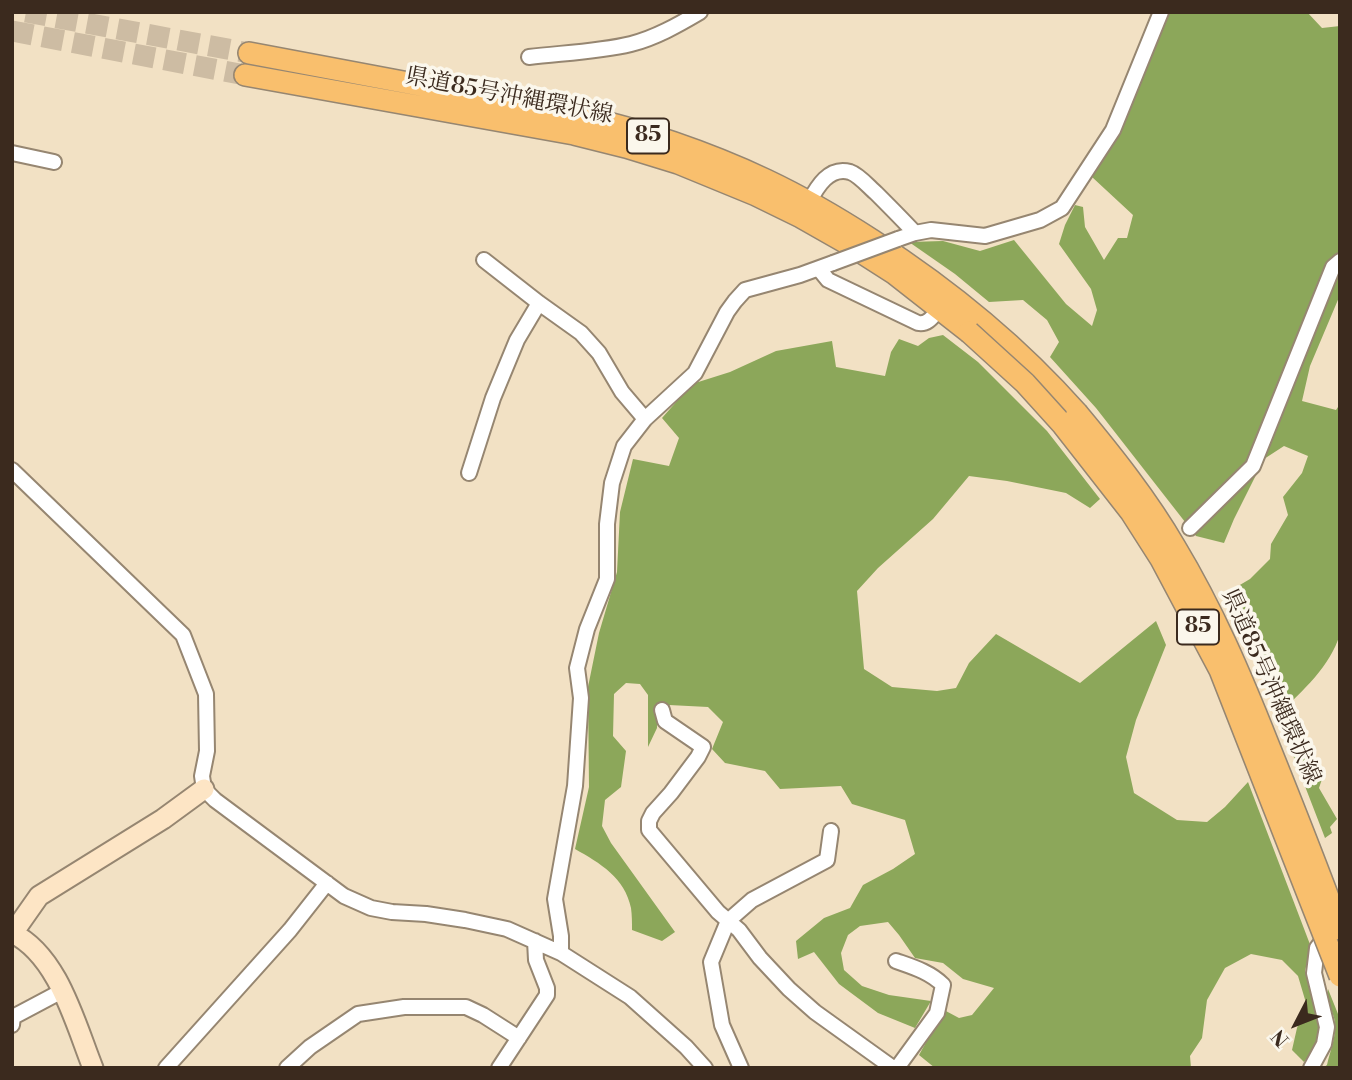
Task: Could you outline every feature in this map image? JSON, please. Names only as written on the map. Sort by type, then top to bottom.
[{"type":"main road","name":"県道85号沖縄環状線","points":[[248,53],[492,109],[678,163],[717,178],[774,204],[845,242],[895,274],[969,331],[1024,383],[1063,425],[1131,512],[1161,559],[1220,670],[1340,976]]},
{"type":"main road","name":"県道85号沖縄環状線","points":[[245,75],[492,109],[575,114],[663,140],[767,180],[801,198],[903,260],[949,293],[1011,344],[1077,413],[1146,501],[1175,546],[1235,662],[1340,929]]},
{"type":"street","points":[[529,58],[635,43],[699,12]]},
{"type":"street","points":[[561,953],[555,899],[575,786],[581,698],[578,668],[587,629],[607,579],[607,524],[612,483],[624,446],[645,419],[695,373],[727,312],[745,290],[819,269],[915,233],[931,230],[985,236],[1040,220],[1062,208],[1113,130],[1161,12]]},
{"type":"street","points":[[12,153],[54,162]]},
{"type":"street","points":[[801,198],[832,174],[851,172],[915,233]]},
{"type":"street","points":[[484,260],[582,333],[599,353],[622,392],[645,419]]},
{"type":"street","points":[[1189,528],[1253,466],[1333,267],[1340,261]]},
{"type":"street","points":[[819,269],[828,280],[918,323],[928,322],[940,308]]},
{"type":"street","points":[[469,473],[493,398],[517,340],[539,303]]},
{"type":"street","points":[[12,470],[183,635],[206,694],[206,751],[202,776],[204,789],[215,800],[344,896],[371,908],[465,920],[507,929],[561,953],[630,997],[705,1068]]},
{"type":"street","points":[[662,710],[665,721],[703,747],[671,793],[653,813],[649,830],[718,912],[739,930],[789,989],[815,1012],[895,1068],[937,1013],[943,985],[922,970],[896,961]]},
{"type":"street","points":[[93,1068],[62,991],[46,963],[26,939],[13,933],[39,896],[163,819],[204,789]]},
{"type":"street","points":[[741,1068],[722,1025],[711,962],[728,921],[752,900],[827,860],[831,831]]},
{"type":"street","points":[[166,1068],[290,930],[327,883]]},
{"type":"street","points":[[1311,1068],[1324,1044],[1327,1027],[1314,973],[1317,948],[1340,921]]},
{"type":"street","points":[[499,1068],[547,995],[536,960],[535,941]]},
{"type":"street","points":[[12,1025],[13,1017],[62,991]]},
{"type":"street","points":[[287,1068],[310,1047],[358,1014],[404,1007],[466,1007],[519,1038]]},
{"type":"green space","points":[[1169,12],[1307,12],[1322,28],[1340,26],[1340,295],[1310,366],[1302,401],[1336,410],[1340,404],[1340,634],[1323,667],[1279,714],[1228,592],[1250,579],[1270,559],[1271,544],[1288,515],[1283,497],[1302,473],[1308,456],[1284,446],[1264,459],[1224,543],[1196,536],[1096,408],[1050,357],[1059,342],[1047,320],[1023,300],[989,302],[909,242],[943,241],[980,251],[1014,240],[1066,304],[1092,326],[1097,310],[1091,289],[1059,244],[1075,205],[1083,207],[1085,227],[1104,260],[1118,238],[1127,238],[1133,215],[1092,177],[1121,128]]},
{"type":"green space","points":[[943,335],[978,362],[1047,431],[1100,499],[1090,508],[1066,493],[969,476],[933,519],[878,568],[857,591],[864,669],[892,687],[937,691],[956,688],[969,663],[996,634],[1080,683],[1156,621],[1166,645],[1136,720],[1126,757],[1134,793],[1177,820],[1207,822],[1248,782],[1311,947],[1305,971],[1322,1027],[1315,1048],[1304,1062],[1292,1050],[1306,1003],[1298,976],[1282,960],[1251,954],[1225,968],[1207,1000],[1202,1038],[1190,1056],[1191,1068],[935,1068],[919,1055],[944,1010],[959,1018],[972,1015],[994,988],[963,979],[943,963],[915,958],[888,922],[860,926],[848,935],[841,953],[844,970],[862,986],[889,995],[931,1001],[915,1028],[878,1013],[839,984],[814,952],[798,959],[796,941],[824,918],[850,908],[863,885],[915,854],[905,820],[852,804],[841,786],[780,789],[765,771],[725,763],[712,749],[723,722],[708,707],[669,705],[657,708],[657,728],[648,747],[648,695],[640,684],[626,683],[614,694],[613,736],[626,751],[621,787],[605,800],[602,826],[611,843],[675,932],[662,941],[632,930],[631,908],[623,888],[602,866],[575,849],[589,787],[588,687],[599,633],[617,572],[620,512],[633,459],[669,466],[679,438],[662,418],[692,384],[730,372],[776,351],[832,341],[836,367],[885,376],[891,352],[899,339],[918,346],[929,338]]},
{"type":"green space","points":[[1297,734],[1314,751],[1308,764],[1322,779],[1319,788],[1337,819],[1330,827],[1332,833],[1325,838],[1286,737]]},
{"type":"green space","points":[[1328,989],[1340,1019],[1340,1068],[1323,1068],[1327,1065],[1335,1029]]},
{"type":"tunnel","points":[[26,12],[249,53]]},
{"type":"tunnel","points":[[12,31],[245,75]]}]
